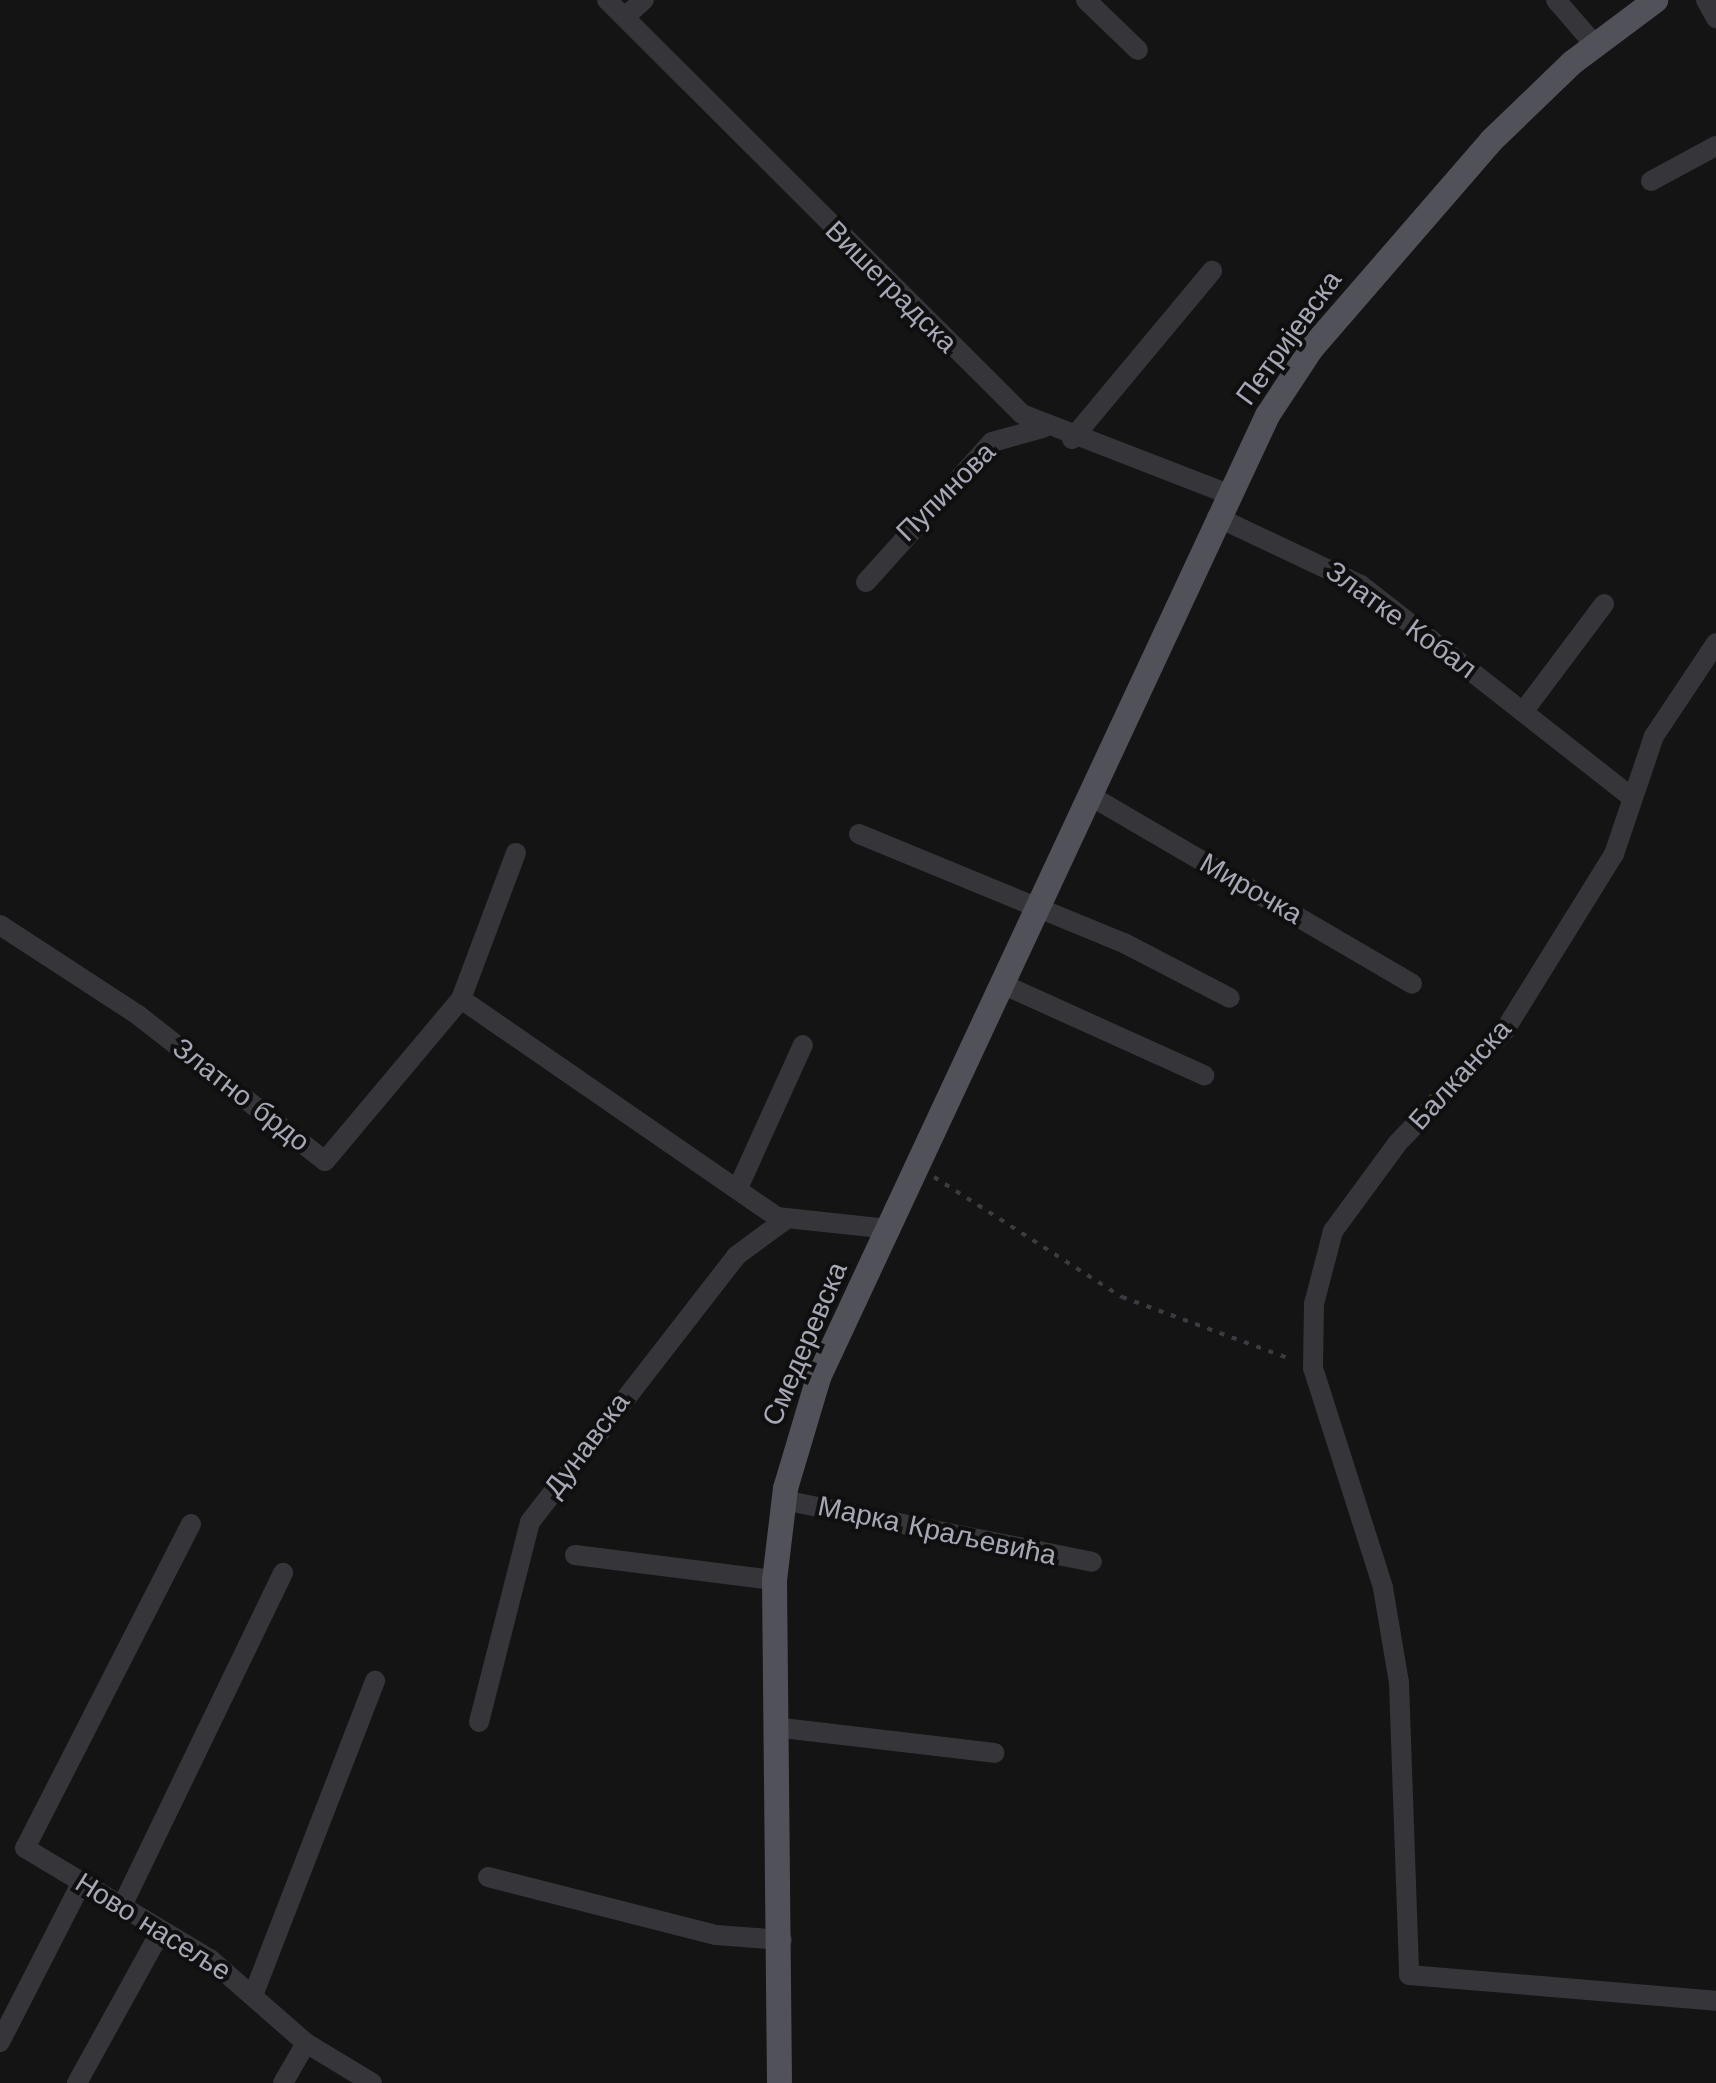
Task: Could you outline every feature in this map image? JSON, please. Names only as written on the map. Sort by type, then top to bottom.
[{"type":"main road","name":"Петријевска","points":[[1089,795],[1223,505],[1311,348],[1491,140],[1594,44],[1654,0]]},
{"type":"main road","name":"Смедеревска","points":[[779,2083],[782,1940],[774,1727],[774,1580],[783,1500],[818,1377],[1089,795]]},
{"type":"street","name":"Вишеградска","points":[[606,0],[906,304],[1043,428],[1223,505]]},
{"type":"street","points":[[626,16],[644,0]]},
{"type":"street","points":[[1086,0],[1138,50]]},
{"type":"street","points":[[1556,0],[1594,44]]},
{"type":"street","points":[[1706,0],[1716,18]]},
{"type":"street","points":[[1652,181],[1716,146]]},
{"type":"street","points":[[1072,440],[1212,271]]},
{"type":"street","name":"Пупинова","points":[[866,582],[992,442],[1043,428]]},
{"type":"street","name":"Златке Кобал","points":[[1223,505],[1346,576],[1633,798]]},
{"type":"street","points":[[1523,712],[1604,604]]},
{"type":"street","name":"Балканска","points":[[1713,2000],[1409,1975],[1399,1683],[1364,1525],[1314,1368],[1314,1304],[1332,1231],[1397,1144],[1505,1030],[1614,854],[1654,736],[1716,643]]},
{"type":"street","name":"Мирочка","points":[[1089,795],[1412,984]]},
{"type":"street","points":[[858,834],[1038,908],[1230,998]]},
{"type":"street","name":"Златно брдо","points":[[0,925],[138,1015],[325,1161],[461,999],[516,853]]},
{"type":"street","points":[[1002,984],[1204,1075]]},
{"type":"street","points":[[461,999],[785,1220],[890,1228]]},
{"type":"street","points":[[738,1188],[803,1045]]},
{"type":"street","name":"Дунавска","points":[[479,1722],[530,1522],[736,1256],[785,1220]]},
{"type":"street","name":"Марка Краљевића","points":[[783,1500],[1092,1562]]},
{"type":"street","name":"Ново насеље","points":[[192,1524],[25,1848],[123,1904],[254,1993],[306,2043],[372,2083]]},
{"type":"street","points":[[575,1555],[774,1580]]},
{"type":"street","points":[[123,1904],[283,1574]]},
{"type":"street","points":[[254,1993],[375,1681]]},
{"type":"street","points":[[774,1727],[994,1753]]},
{"type":"street","points":[[488,1877],[716,1935],[782,1940]]},
{"type":"street","points":[[0,2042],[82,1882]]},
{"type":"street","points":[[77,2083],[161,1930]]},
{"type":"street","points":[[284,2083],[306,2043]]},
{"type":"path","points":[[918,1166],[1122,1297],[1314,1368]]}]
